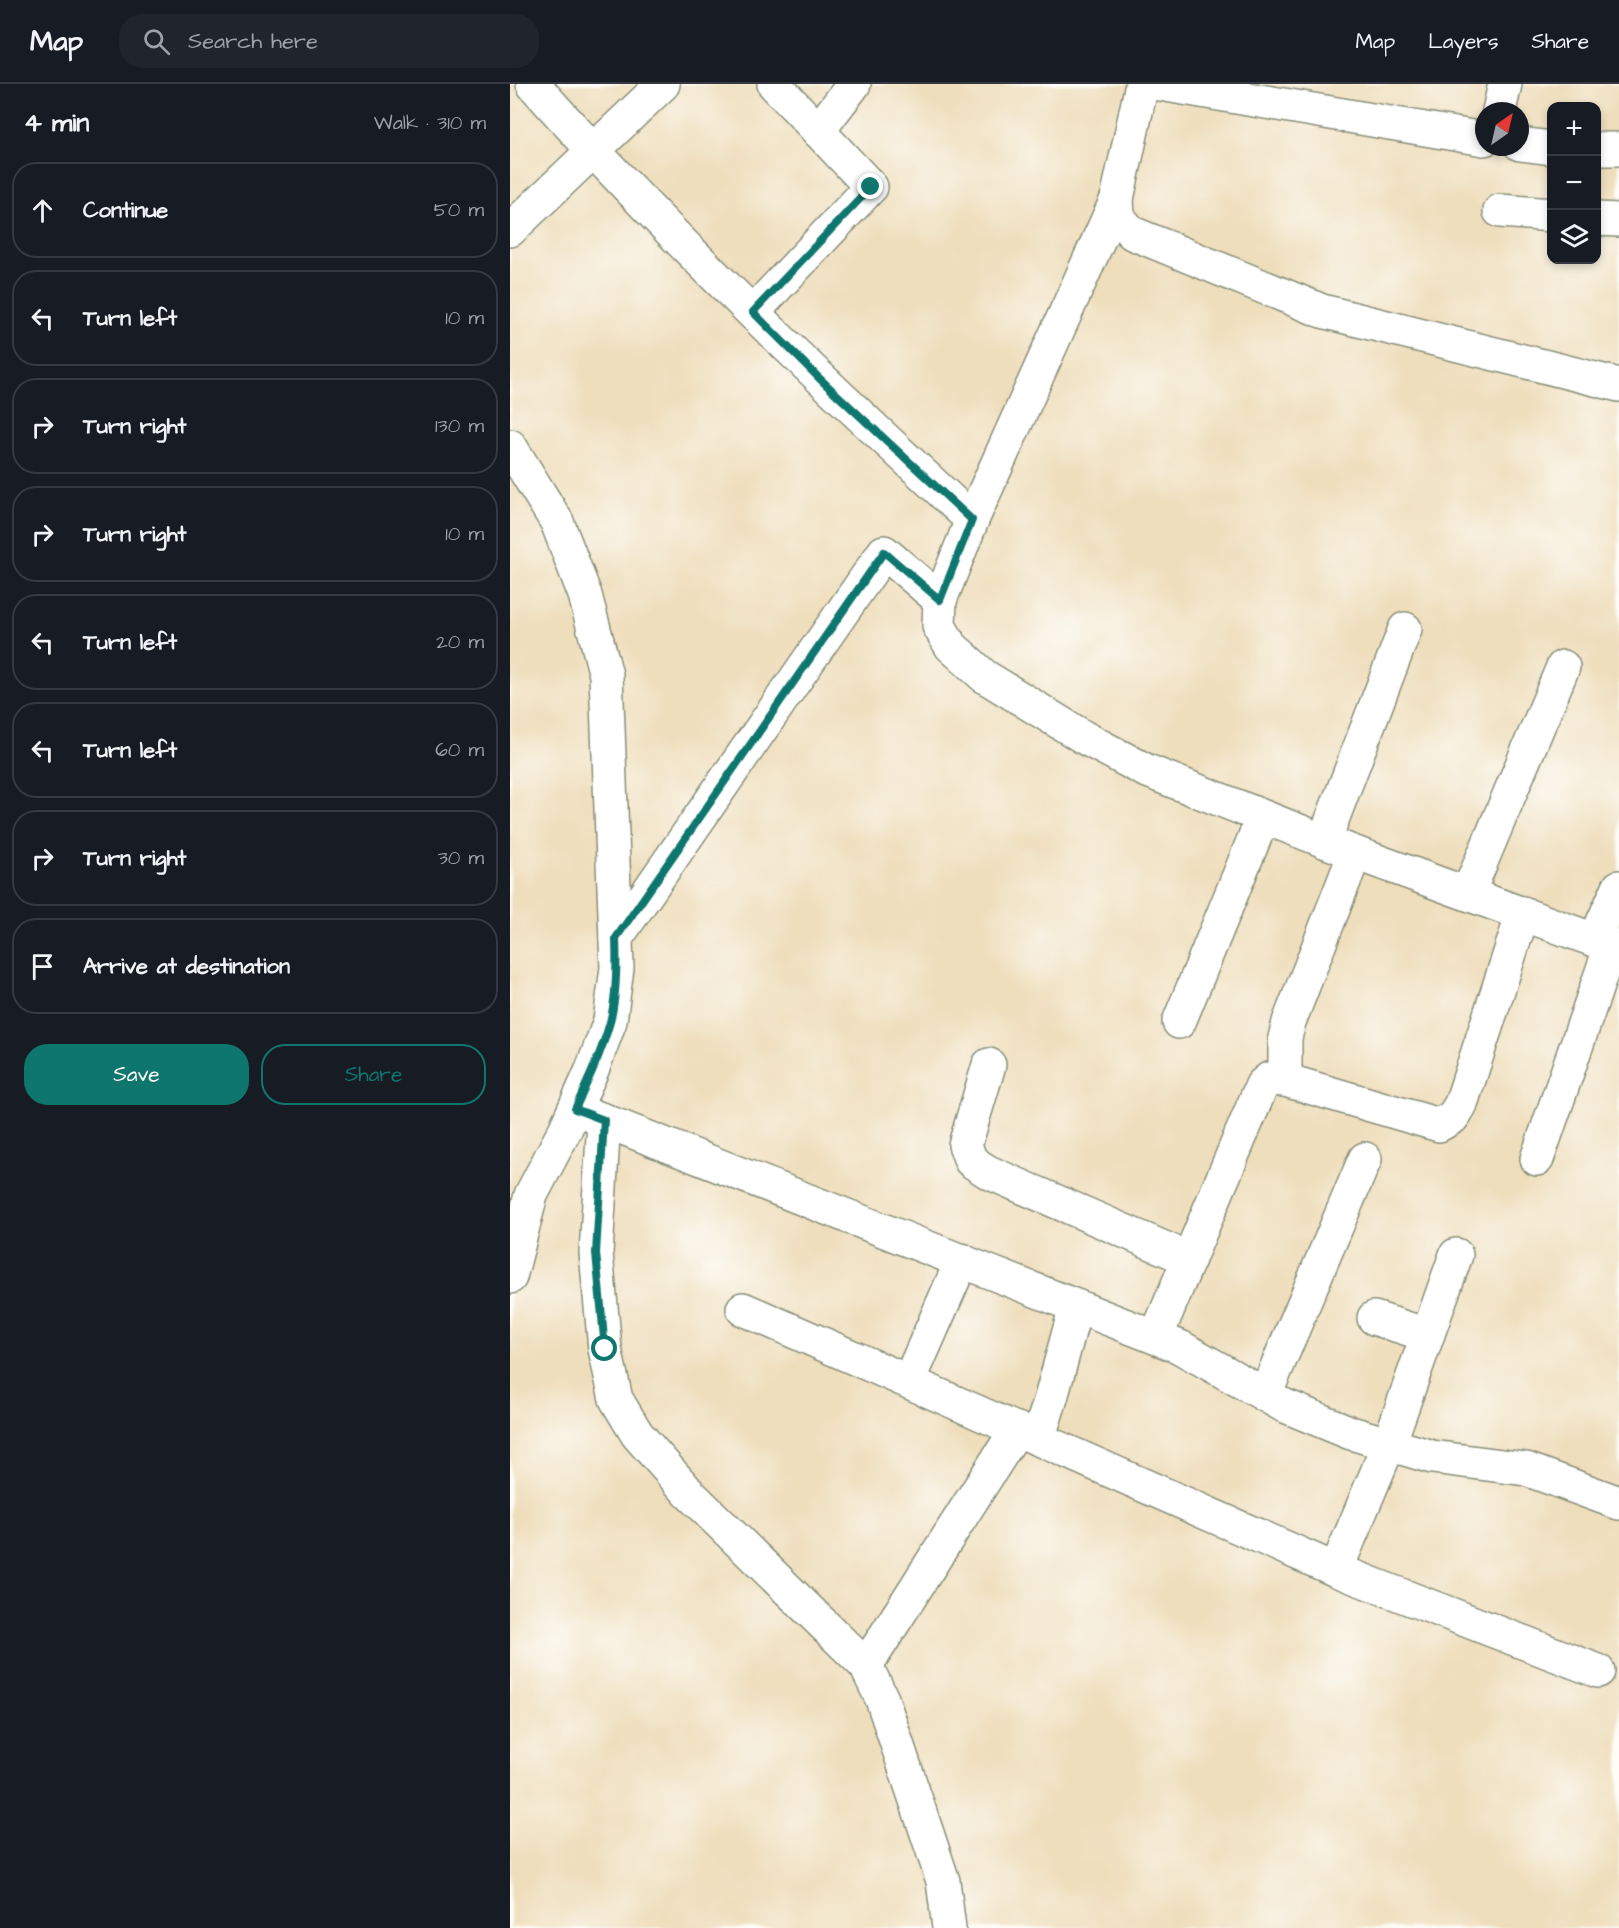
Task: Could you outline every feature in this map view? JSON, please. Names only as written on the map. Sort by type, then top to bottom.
[{"type":"street","points":[[533,84],[592,151],[819,378],[972,520]]},
{"type":"street","points":[[510,230],[663,84]]},
{"type":"street","points":[[753,312],[871,187],[774,84]]},
{"type":"street","points":[[818,131],[854,84]]},
{"type":"street","points":[[1142,84],[1117,199],[972,520],[940,600],[939,626],[951,646],[984,676],[1085,738],[1145,770],[1354,853],[1608,945]]},
{"type":"street","points":[[1160,84],[1475,137]]},
{"type":"street","points":[[1501,102],[1505,84]]},
{"type":"street","points":[[1529,145],[1547,147]]},
{"type":"street","points":[[1601,149],[1619,149]]},
{"type":"street","points":[[1117,199],[1118,217],[1132,233],[1322,311],[1619,385]]},
{"type":"street","points":[[1500,211],[1547,215]]},
{"type":"street","points":[[1601,219],[1619,220]]},
{"type":"street","points":[[510,446],[557,522],[585,595],[606,675],[617,968],[610,1021],[592,1070],[590,1114],[596,1253],[605,1349],[616,1399],[637,1434],[689,1493],[866,1666],[882,1700],[943,1881],[949,1928]]},
{"type":"street","points":[[616,938],[884,552],[940,600]]},
{"type":"street","points":[[1324,841],[1405,629]]},
{"type":"street","points":[[1468,893],[1563,667]]},
{"type":"street","points":[[1179,1022],[1263,817]]},
{"type":"street","points":[[1285,1080],[1285,1038],[1289,1022],[1354,853]]},
{"type":"street","points":[[1537,1159],[1608,945],[1619,887]]},
{"type":"street","points":[[1156,1337],[1262,1085],[1269,1079],[1285,1080],[1439,1125],[1453,1117],[1461,1104],[1523,913]]},
{"type":"street","points":[[989,1065],[965,1145],[971,1161],[988,1172],[1190,1259]]},
{"type":"street","points":[[510,1277],[520,1190],[590,1114]]},
{"type":"street","points":[[590,1114],[1180,1347],[1282,1405],[1351,1432],[1432,1457],[1526,1469],[1619,1503]]},
{"type":"street","points":[[1265,1395],[1365,1159]]},
{"type":"street","points":[[1336,1570],[1389,1444],[1456,1255]]},
{"type":"street","points":[[909,1382],[962,1260]]},
{"type":"street","points":[[866,1666],[1051,1398],[1076,1306]]},
{"type":"street","points":[[743,1309],[1336,1570],[1598,1671]]},
{"type":"street","points":[[1374,1318],[1427,1335]]},
{"type":"route","points":[[605,1349],[596,1253],[604,1120],[575,1109],[610,1021],[617,968],[616,938],[884,552],[940,600],[972,520],[819,378],[753,312],[871,187]]}]
